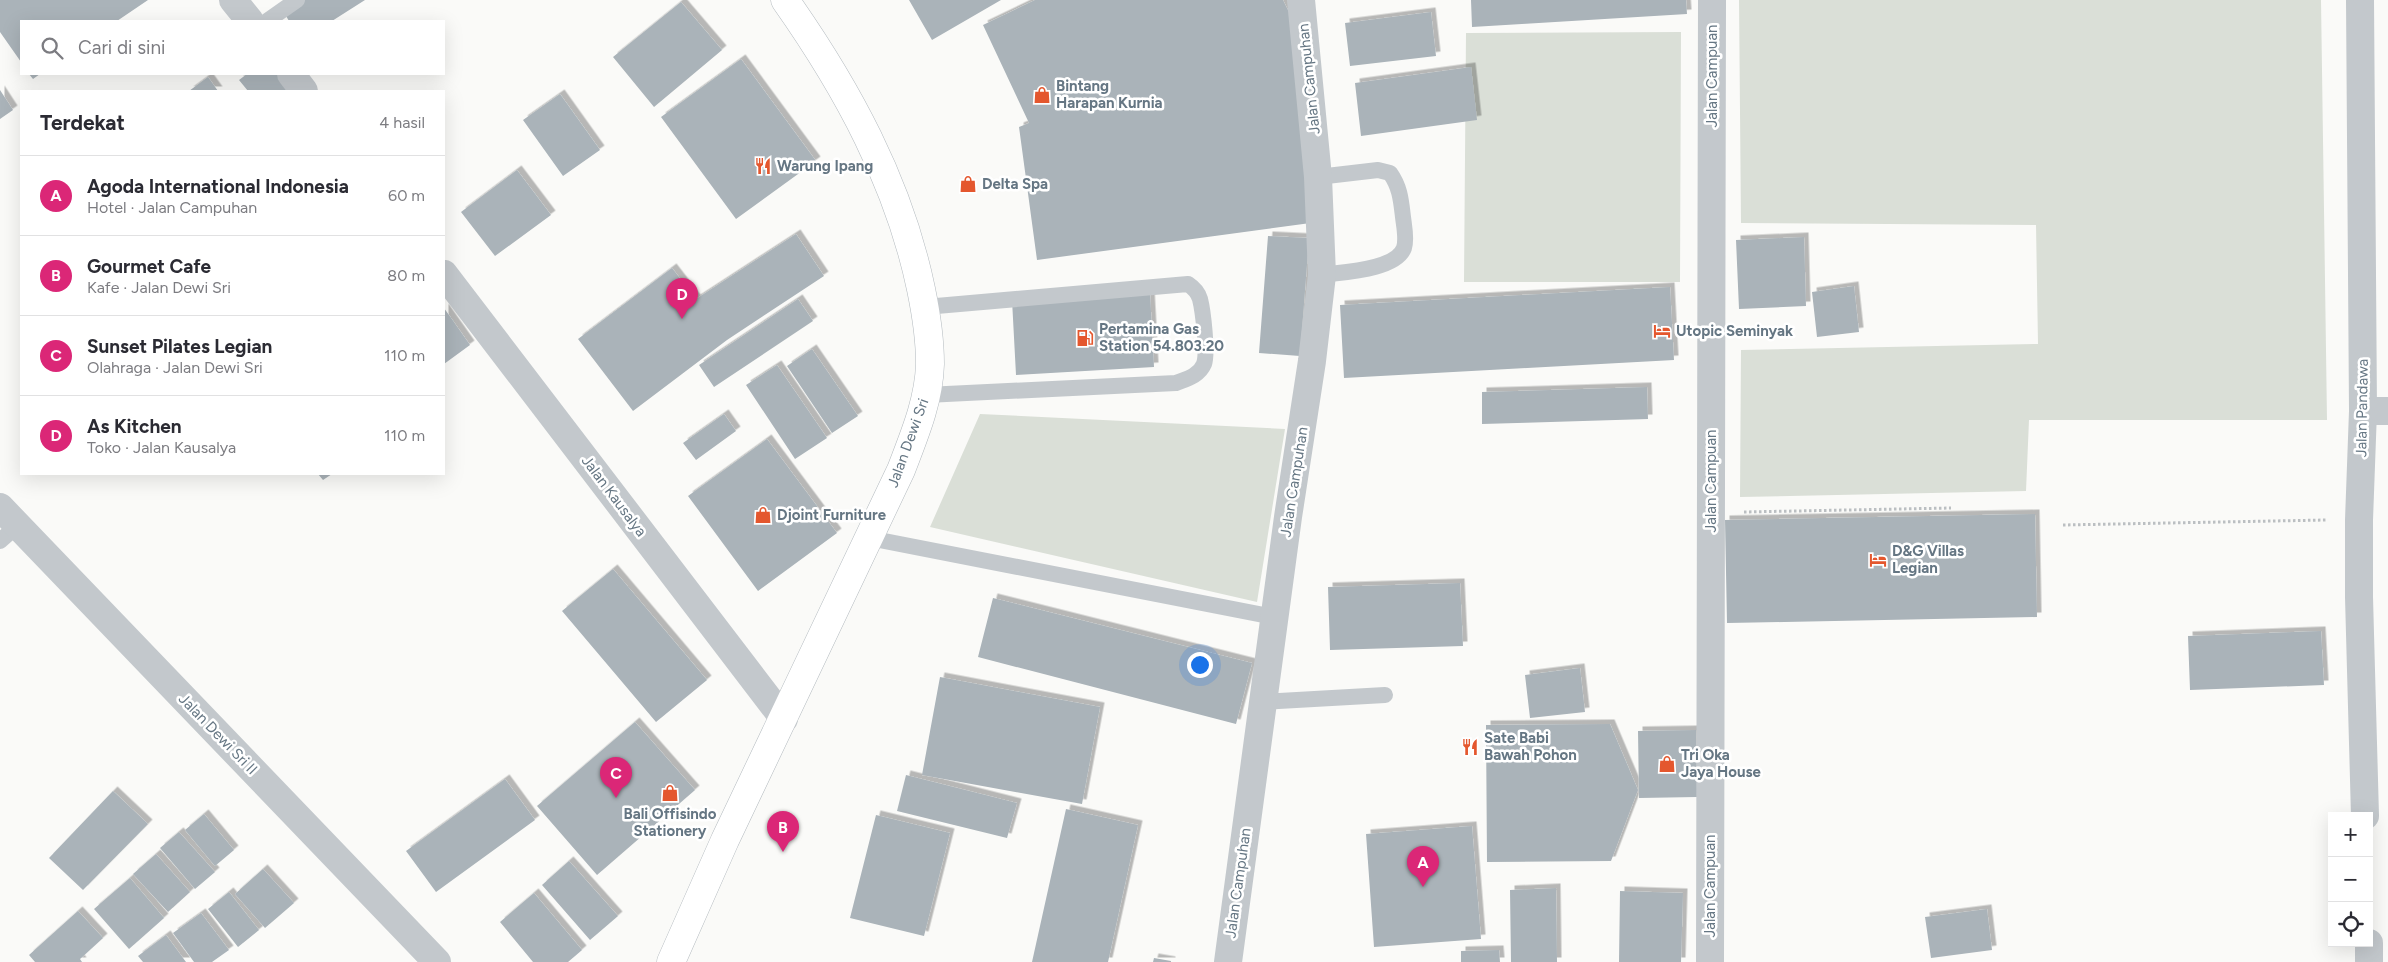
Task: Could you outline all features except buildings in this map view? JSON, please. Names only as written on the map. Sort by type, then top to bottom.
[{"type":"street","points":[[233,0],[249,20]]},
{"type":"street","name":"Jalan Dewi Sri","points":[[671,962],[725,840],[901,470],[918,426],[926,395],[930,365],[925,307],[914,253],[896,202],[872,144],[845,92],[785,0]]},
{"type":"street","name":"Jalan Campuhan","points":[[1228,962],[1262,702],[1312,361],[1322,275],[1318,177],[1301,0]]},
{"type":"street","name":"Jalan Campuan","points":[[1710,962],[1712,0]]},
{"type":"street","name":"Jalan Pandawa","points":[[2360,0],[2375,411],[2359,520],[2365,812]]},
{"type":"street","points":[[292,75],[303,90]]},
{"type":"street","name":"Jalan Kausalya","points":[[445,275],[784,719]]},
{"type":"street","name":"Jalan Dewi Sri II","points":[[6,524],[437,962]]},
{"type":"street","points":[[2369,947],[2369,962]]},
{"type":"lane","points":[[267,20],[297,0]]},
{"type":"lane","points":[[1318,177],[1378,170],[1390,173],[1398,184],[1405,235],[1404,249],[1392,262],[1322,275]]},
{"type":"lane","points":[[925,307],[1188,284],[1195,289],[1200,298],[1205,352],[1204,364],[1194,376],[1176,383],[926,395]]},
{"type":"lane","points":[[869,538],[1274,617]]},
{"type":"lane","points":[[1262,702],[1385,695]]},
{"type":"path","points":[[1711,513],[1951,508]]},
{"type":"path","points":[[2063,525],[2359,520]]},
{"type":"shaded area","points":[[1739,0],[2321,0],[2327,420],[2029,420],[2026,491],[1740,497],[1741,350],[2038,344],[2036,225],[1741,223]]},
{"type":"shaded area","points":[[1681,32],[1680,282],[1464,282],[1466,33]]},
{"type":"shaded area","points":[[980,414],[1285,429],[1257,602],[930,527]]},
{"type":"place","name":"Bintang Harapan Kurnia","points":[[1042,95]]},
{"type":"place","name":"Warung Ipang","points":[[763,166]]},
{"type":"place","name":"Delta Spa","points":[[968,184]]},
{"type":"place","name":"As Kitchen","points":[[682,319]]},
{"type":"place","name":"Utopic Seminyak","points":[[1662,331]]},
{"type":"place","name":"Pertamina Gas Station 54.803.20","points":[[1085,338]]},
{"type":"place","name":"Djoint Furniture","points":[[763,515]]},
{"type":"place","name":"D&G Villas Legian","points":[[1878,560]]},
{"type":"place","name":"Sate Babi Bawah Pohon","points":[[1470,747]]},
{"type":"place","name":"Tri Oka Jaya House","points":[[1667,764]]},
{"type":"place","name":"Bali Offisindo Stationery","points":[[670,793]]},
{"type":"place","name":"Sunset Pilates Legian","points":[[616,798]]},
{"type":"place","name":"Gourmet Cafe","points":[[783,852]]},
{"type":"place","name":"Agoda International Indonesia","points":[[1423,887]]}]
